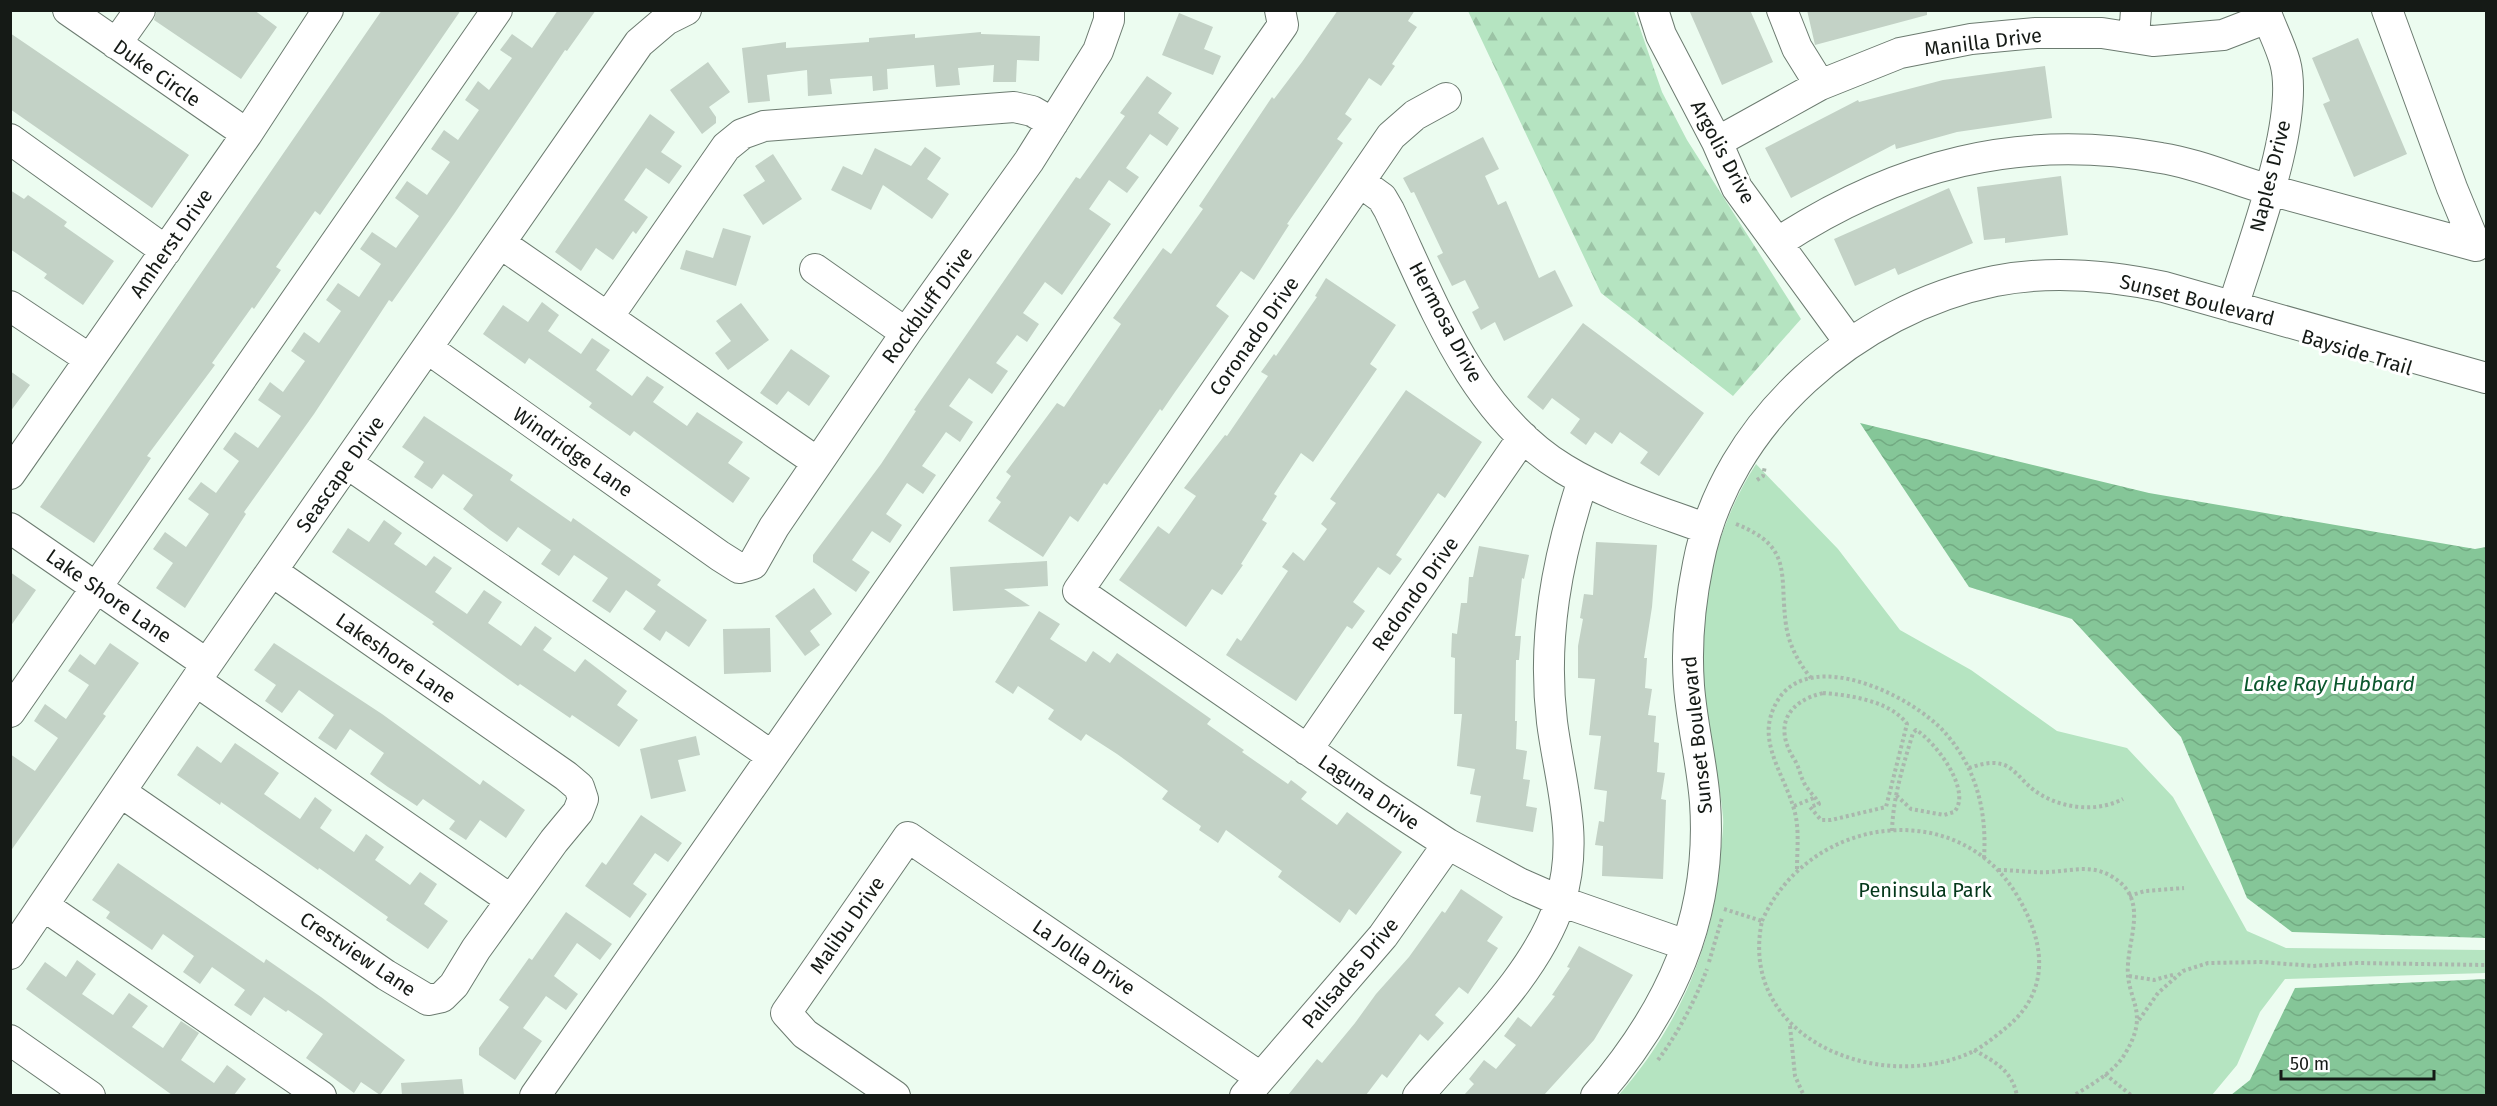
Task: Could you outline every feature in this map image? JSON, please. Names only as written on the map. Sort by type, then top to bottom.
[{"type":"street","name":"Duke Circle","points":[[68,10],[247,134]]},
{"type":"street","points":[[116,44],[140,10]]},
{"type":"street","points":[[10,712],[496,10]]},
{"type":"street","name":"Seascape Drive","points":[[10,954],[122,793],[201,673],[639,43],[666,20],[686,10]]},
{"type":"street","name":"Rockbluff Drive","points":[[720,556],[739,567],[753,564],[817,462],[995,210],[1053,123],[1098,51],[1109,21],[1109,10]]},
{"type":"street","points":[[535,1095],[1282,25],[1280,10]]},
{"type":"street","name":"Argolis Drive","points":[[1653,10],[1661,35],[1717,142],[1737,188],[1850,343]]},
{"type":"street","points":[[1782,10],[1797,48],[1820,85]]},
{"type":"street","points":[[1777,243],[1829,210],[1907,176],[1957,162],[2004,154],[2061,149],[2109,149],[2164,158],[2269,190],[2481,248],[2475,214],[2387,10]]},
{"type":"street","name":"Manilla Drive","points":[[1717,142],[1820,85],[1900,53],[1971,39],[2036,33],[2102,33],[2135,24],[2153,40],[2223,35],[2266,14]]},
{"type":"street","name":"Naples Drive","points":[[2233,307],[2279,155],[2288,93],[2285,63],[2266,14]]},
{"type":"street","name":"Amherst Drive","points":[[10,474],[88,358],[247,134],[317,15]]},
{"type":"street","name":"Coronado Drive","points":[[1078,591],[1400,126],[1446,98]]},
{"type":"street","points":[[608,316],[720,155],[742,134],[764,126],[1014,107],[1032,111],[1053,123]]},
{"type":"street","points":[[10,139],[166,251]]},
{"type":"street","name":"Hermosa Drive","points":[[1360,182],[1382,198],[1389,210],[1455,348],[1469,372],[1523,437],[1563,468],[1583,480],[1720,530]]},
{"type":"street","points":[[501,243],[817,462]]},
{"type":"street","points":[[815,269],[906,333]]},
{"type":"street","name":"Sunset Boulevard","points":[[1596,1095],[1646,1031],[1665,1000],[1698,906],[1707,837],[1705,800],[1689,685],[1688,659],[1693,596],[1720,530],[1734,470],[1767,422],[1804,381],[1850,343],[1879,325],[1934,299],[1997,281],[2034,276],[2078,275],[2130,280],[2487,378]]},
{"type":"street","points":[[10,306],[88,358]]},
{"type":"street","name":"Windridge Lane","points":[[427,348],[720,556]]},
{"type":"street","name":"Redondo Drive","points":[[1308,750],[1523,437]]},
{"type":"street","points":[[348,464],[772,756]]},
{"type":"street","points":[[1418,1095],[1527,967],[1545,936],[1560,901],[1570,822],[1552,721],[1549,636],[1554,589],[1565,535],[1583,480]]},
{"type":"street","name":"Lake Shore Lane","points":[[10,528],[97,588],[201,673],[511,900]]},
{"type":"street","name":"Lakeshore Lane","points":[[273,572],[519,744]]},
{"type":"street","name":"Laguna Drive","points":[[1078,591],[1448,844],[1519,883],[1560,901],[1686,945]]},
{"type":"street","name":"Crestview Lane","points":[[122,793],[386,975],[428,1000],[442,997],[454,985],[511,900],[554,841],[572,822],[583,799],[579,787],[519,744]]},
{"type":"street","name":"Malibu Drive","points":[[895,1095],[805,1035],[786,1013],[908,837]]},
{"type":"street","name":"La Jolla Drive","points":[[908,837],[1252,1086]]},
{"type":"street","name":"Palisades Drive","points":[[1252,1086],[1388,929],[1448,844]]},
{"type":"street","points":[[44,906],[321,1095]]},
{"type":"street","points":[[10,1040],[90,1095]]},
{"type":"path","points":[[1749,487],[1763,476],[1768,457]]},
{"type":"path","points":[[1736,524],[1739,514]]},
{"type":"path","points":[[1720,530],[1736,524],[1768,541],[1780,557],[1785,584],[1788,633],[1794,653],[1811,678]]},
{"type":"path","points":[[1797,869],[1797,822],[1794,806],[1768,737],[1769,722],[1780,698],[1797,684],[1811,678],[1837,677],[1865,682],[1888,690],[1926,714],[1947,734],[1969,768],[1981,799],[1984,815],[1984,858]]},
{"type":"path","points":[[1822,693],[1859,699],[1908,724],[1886,807],[1831,820],[1821,820],[1810,807],[1819,804],[1816,797],[1807,788],[1784,737],[1787,717],[1800,700],[1822,693]]},
{"type":"path","points":[[1892,831],[1896,795],[1916,730],[1937,750],[1948,767],[1961,801],[1954,813],[1944,815],[1911,809],[1896,795]]},
{"type":"path","points":[[1969,768],[2001,764],[2041,795],[2070,806],[2102,806],[2123,799]]},
{"type":"path","points":[[1794,806],[1816,797]]},
{"type":"path","points":[[1892,831],[1929,834],[1968,848],[1984,858],[2012,886],[2028,914],[2037,940],[2040,961],[2036,987],[2020,1016],[1974,1050],[1931,1063],[1875,1064],[1851,1059],[1790,1025],[1767,991],[1760,968],[1758,942],[1762,921],[1782,885],[1797,869],[1820,852],[1844,840],[1892,831]]},
{"type":"path","points":[[1998,870],[2046,872],[2086,868],[2100,870],[2114,877],[2130,896],[2136,924],[2128,965],[2139,1021]]},
{"type":"path","points":[[2130,896],[2145,891],[2184,888]]},
{"type":"path","points":[[1651,1069],[1671,1042],[1700,988],[1720,933],[1726,899]]},
{"type":"path","points":[[1724,909],[1762,921]]},
{"type":"path","points":[[2129,976],[2144,980],[2165,979],[2182,971],[2220,962],[2313,966],[2357,963],[2487,965]]},
{"type":"path","points":[[2073,1095],[2105,1074],[2126,1052],[2139,1021],[2158,993],[2182,971]]},
{"type":"path","points":[[1790,1025],[1793,1067],[1804,1095]]},
{"type":"path","points":[[1974,1050],[2003,1067],[2013,1080],[2017,1095]]},
{"type":"path","points":[[2105,1074],[2132,1095]]},
{"type":"green space","points":[[1468,11],[1634,11],[1662,92],[1687,140],[1801,319],[1733,396],[1601,293]]},
{"type":"green space","name":"Peninsula Park","points":[[1756,464],[1838,549],[1900,630],[1971,670],[2057,731],[2127,748],[2173,797],[2247,931],[2286,948],[2486,950],[2486,973],[2285,979],[2260,1012],[2237,1065],[2212,1095],[1618,1096],[1658,1043],[1675,1015],[1701,955],[1710,923],[1716,891],[1723,822],[1703,695],[1701,650],[1703,622],[1712,566],[1720,539],[1742,487]]},
{"type":"water","name":"Lake Ray Hubbard","points":[[1860,423],[2149,493],[2475,549],[2486,547],[2486,938],[2292,932],[2247,898],[2181,737],[2072,619],[1969,587]]},
{"type":"water","points":[[2486,979],[2486,1095],[2231,1095],[2250,1080],[2295,988]]},
{"type":"building","points":[[157,10],[254,10],[277,27],[241,79],[154,20]]},
{"type":"building","points":[[382,10],[461,10],[320,215],[315,211],[276,267],[281,270],[212,363],[215,365],[147,456],[151,458],[94,543],[40,507]]},
{"type":"building","points":[[558,10],[596,10],[567,51],[565,50],[392,302],[389,300],[314,414],[244,512],[246,514],[185,608],[156,588],[173,563],[153,549],[165,532],[186,547],[209,514],[188,499],[201,482],[216,493],[239,461],[223,449],[235,432],[258,448],[281,416],[258,400],[270,382],[283,392],[305,361],[291,351],[304,332],[319,343],[341,311],[326,300],[338,283],[359,297],[381,264],[360,249],[372,232],[396,248],[419,216],[395,198],[407,181],[427,195],[450,162],[431,149],[444,130],[458,140],[479,110],[465,100],[478,81],[489,90],[512,58],[500,50],[512,34],[532,48]]},
{"type":"building","points":[[1338,10],[1415,10],[1408,21],[1417,27],[1392,64],[1395,66],[1381,86],[1369,78],[1345,114],[1352,119],[1337,139],[1343,143],[1287,224],[1289,225],[1254,280],[1241,271],[1216,306],[1229,316],[1162,411],[1160,409],[1107,485],[1104,483],[1078,522],[1070,516],[1043,557],[988,521],[1001,502],[996,498],[1011,476],[1006,472],[1057,403],[1064,407],[1121,324],[1113,318],[1163,248],[1171,254],[1203,209],[1199,206],[1272,97],[1274,99]]},
{"type":"building","points":[[1689,10],[1750,10],[1773,62],[1722,85]]},
{"type":"building","points":[[1807,10],[1927,10],[1927,15],[1815,45]]},
{"type":"building","points":[[1179,13],[1213,27],[1204,49],[1221,56],[1213,75],[1162,55]]},
{"type":"building","points":[[981,32],[981,34],[1040,36],[1039,61],[1017,60],[1016,82],[993,82],[994,65],[958,68],[960,85],[936,87],[934,65],[887,69],[888,89],[873,91],[872,76],[830,79],[832,94],[808,96],[807,70],[767,75],[770,101],[748,103],[742,48],[786,42],[786,48],[869,42],[869,38],[915,34],[915,38]]},
{"type":"building","points":[[10,33],[189,155],[152,208],[10,109]]},
{"type":"building","points":[[2358,38],[2407,154],[2354,177],[2323,104],[2330,101],[2312,58]]},
{"type":"building","points":[[708,62],[730,92],[709,107],[716,117],[716,123],[702,134],[670,90]]},
{"type":"building","points":[[2045,66],[2052,118],[1957,132],[1896,149],[1895,144],[1791,198],[1765,148],[1858,100],[1859,102],[1943,80]]},
{"type":"building","points":[[1147,76],[1172,93],[1158,113],[1179,128],[1167,146],[1150,134],[1126,168],[1139,177],[1127,193],[1109,180],[1089,209],[1111,224],[1062,295],[1045,282],[1023,313],[1039,324],[1027,342],[1017,335],[996,363],[1008,371],[992,394],[969,378],[949,406],[973,422],[960,442],[946,432],[922,466],[936,475],[923,494],[907,483],[886,514],[902,525],[890,543],[872,531],[852,560],[870,572],[856,592],[813,562],[813,555],[881,464],[916,411],[914,410],[1076,177],[1080,179],[1125,116],[1120,113]]},
{"type":"building","points":[[650,114],[675,132],[661,152],[682,166],[669,184],[646,168],[624,200],[648,217],[636,234],[633,231],[613,260],[596,248],[581,271],[555,252]]},
{"type":"building","points":[[1483,137],[1499,169],[1485,176],[1498,205],[1506,201],[1539,278],[1555,270],[1573,306],[1504,341],[1495,322],[1481,330],[1472,312],[1479,308],[1465,280],[1452,286],[1437,256],[1443,253],[1414,192],[1411,193],[1403,178]]},
{"type":"building","points":[[925,147],[941,158],[927,179],[949,194],[932,219],[883,185],[871,210],[831,190],[843,166],[862,175],[875,148],[911,166]]},
{"type":"building","points":[[773,154],[802,199],[763,225],[743,195],[765,181],[755,166]]},
{"type":"building","points":[[2061,176],[2068,235],[2005,243],[2005,238],[1984,240],[1977,187]]},
{"type":"building","points":[[1949,188],[1973,243],[1898,275],[1895,268],[1855,286],[1834,239]]},
{"type":"building","points":[[10,190],[24,199],[28,195],[67,222],[64,226],[114,261],[83,305],[44,278],[47,274],[10,249]]},
{"type":"building","points":[[723,228],[751,236],[736,286],[680,269],[686,250],[713,258]]},
{"type":"building","points":[[1326,278],[1396,325],[1370,364],[1377,369],[1313,462],[1301,453],[1274,494],[1277,496],[1262,520],[1267,523],[1241,564],[1243,565],[1222,595],[1212,589],[1186,627],[1119,580],[1158,526],[1169,534],[1196,496],[1184,488],[1225,435],[1227,436],[1268,376],[1261,372],[1274,354],[1276,356],[1317,297],[1315,296]]},
{"type":"building","points":[[542,302],[559,315],[548,331],[581,354],[592,338],[610,350],[596,370],[632,396],[647,376],[664,387],[653,402],[687,426],[697,412],[743,442],[728,463],[750,478],[733,503],[634,431],[630,436],[589,407],[592,403],[529,358],[525,364],[483,334],[503,305],[528,322]]},
{"type":"building","points":[[741,303],[769,340],[728,370],[715,353],[731,341],[716,321]]},
{"type":"building","points":[[1583,323],[1704,413],[1659,476],[1640,463],[1648,452],[1620,432],[1612,444],[1595,432],[1586,445],[1570,433],[1580,419],[1552,398],[1543,410],[1527,397]]},
{"type":"building","points":[[791,349],[830,376],[809,406],[788,391],[777,405],[760,393]]},
{"type":"building","points":[[10,371],[30,385],[10,412]]},
{"type":"building","points":[[1406,390],[1482,442],[1445,498],[1438,493],[1396,555],[1402,559],[1390,575],[1378,567],[1353,602],[1365,611],[1352,629],[1347,626],[1296,701],[1226,655],[1237,638],[1241,641],[1288,571],[1282,567],[1293,552],[1304,561],[1327,529],[1321,524],[1336,503],[1330,499]]},
{"type":"building","points":[[424,416],[513,475],[510,480],[571,522],[573,518],[661,580],[657,585],[707,620],[689,647],[666,631],[660,641],[643,629],[656,611],[626,590],[610,613],[592,601],[608,578],[574,555],[559,576],[541,564],[551,550],[518,527],[507,542],[463,509],[473,495],[443,474],[432,489],[414,477],[424,462],[402,447]]},
{"type":"building","points":[[384,520],[402,533],[394,544],[426,566],[434,556],[452,568],[435,592],[467,614],[484,590],[502,602],[488,623],[521,646],[535,626],[552,638],[543,650],[575,672],[585,659],[627,691],[617,705],[638,720],[619,747],[572,715],[570,718],[520,684],[518,686],[432,624],[434,622],[332,552],[348,528],[369,542]]},
{"type":"building","points":[[1596,542],[1657,545],[1652,607],[1644,658],[1647,658],[1645,688],[1652,689],[1648,715],[1656,716],[1654,742],[1659,743],[1657,772],[1665,773],[1661,799],[1666,800],[1663,879],[1602,876],[1603,846],[1595,845],[1599,821],[1604,822],[1607,791],[1594,789],[1601,736],[1589,735],[1595,679],[1578,678],[1578,646],[1583,619],[1580,618],[1584,594],[1593,595]]},
{"type":"building","points":[[1479,546],[1529,555],[1524,579],[1522,578],[1515,636],[1521,636],[1519,660],[1516,660],[1515,721],[1517,721],[1516,749],[1527,751],[1523,779],[1530,780],[1526,806],[1537,808],[1533,832],[1476,822],[1481,796],[1470,794],[1475,769],[1457,766],[1462,714],[1454,714],[1455,658],[1451,657],[1452,633],[1457,634],[1461,603],[1467,603],[1469,577],[1473,577]]},
{"type":"building","points":[[1047,561],[1048,586],[1004,589],[1030,606],[953,611],[950,567]]},
{"type":"building","points":[[10,572],[36,590],[10,627]]},
{"type":"building","points":[[814,588],[832,614],[810,631],[820,645],[805,656],[775,616]]},
{"type":"building","points":[[1039,611],[1060,624],[1050,639],[1086,662],[1093,651],[1110,663],[1117,653],[1211,719],[1207,724],[1244,750],[1242,752],[1288,784],[1291,780],[1307,792],[1301,799],[1337,825],[1347,812],[1402,852],[1356,915],[1349,909],[1340,923],[1278,877],[1282,871],[1226,830],[1218,843],[1199,830],[1201,826],[1162,799],[1168,791],[1117,754],[1086,734],[1081,741],[1048,719],[1054,710],[1018,686],[1013,694],[995,682]]},
{"type":"building","points":[[770,628],[771,672],[724,674],[723,629]]},
{"type":"building","points":[[110,643],[139,663],[103,714],[106,716],[10,852],[10,754],[35,771],[58,738],[34,721],[45,704],[66,719],[89,685],[68,671],[80,654],[95,665]]},
{"type":"building","points":[[274,643],[382,714],[480,785],[483,780],[525,810],[506,838],[480,820],[466,840],[449,829],[455,821],[423,799],[417,806],[388,787],[370,774],[384,753],[350,729],[336,750],[318,738],[334,715],[299,690],[282,713],[265,701],[276,685],[254,670]]},
{"type":"building","points":[[696,736],[700,755],[678,760],[686,791],[651,799],[640,749]]},
{"type":"building","points":[[235,743],[279,773],[264,794],[300,819],[315,797],[332,810],[320,828],[354,852],[366,834],[384,847],[375,860],[410,885],[420,872],[437,884],[424,904],[448,921],[428,949],[386,920],[388,917],[319,868],[318,870],[221,802],[220,805],[177,775],[197,746],[221,763]]},
{"type":"building","points":[[641,815],[682,843],[668,862],[655,853],[633,884],[647,894],[630,918],[585,886],[602,862],[606,865]]},
{"type":"building","points":[[118,863],[264,963],[266,959],[405,1060],[380,1095],[361,1082],[354,1093],[306,1058],[323,1034],[288,1010],[286,1012],[264,997],[251,1016],[234,1005],[245,990],[212,967],[200,984],[183,972],[194,956],[163,934],[152,950],[106,918],[110,912],[92,900]]},
{"type":"building","points":[[1461,889],[1503,917],[1487,941],[1498,948],[1468,994],[1459,987],[1435,1015],[1444,1023],[1428,1041],[1420,1034],[1387,1078],[1382,1074],[1366,1095],[1288,1095],[1317,1059],[1322,1063],[1376,994],[1409,957],[1442,911],[1445,913]]},
{"type":"building","points":[[566,912],[612,944],[600,960],[577,943],[554,976],[578,994],[566,1010],[546,996],[523,1028],[542,1041],[515,1080],[479,1055],[479,1048],[509,1007],[499,1000],[529,958],[532,960]]},
{"type":"building","points":[[1579,946],[1633,975],[1594,1040],[1544,1095],[1464,1095],[1474,1084],[1469,1079],[1484,1060],[1496,1069],[1516,1045],[1504,1036],[1518,1017],[1531,1027],[1555,996],[1552,995],[1570,968],[1567,967]]},
{"type":"building","points":[[77,960],[96,974],[82,994],[113,1015],[129,993],[148,1006],[132,1027],[163,1048],[181,1021],[199,1033],[181,1060],[214,1083],[227,1065],[246,1079],[234,1095],[172,1095],[26,989],[45,962],[66,977]]},
{"type":"building","points":[[462,1079],[464,1095],[402,1095],[401,1083]]}]
